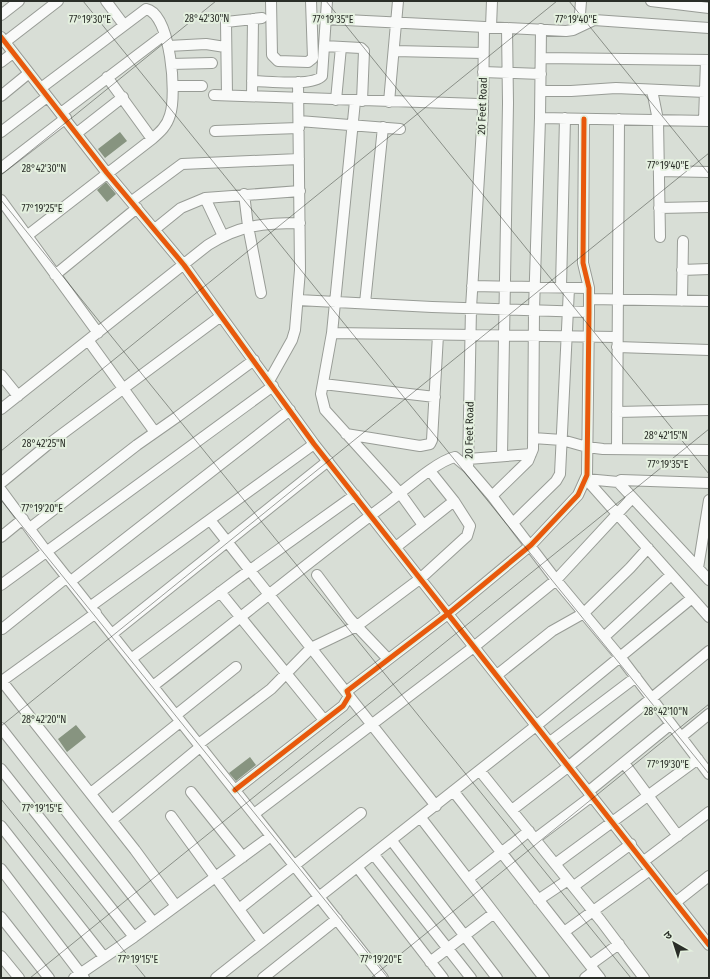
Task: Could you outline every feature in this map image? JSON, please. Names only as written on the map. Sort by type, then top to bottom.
[{"type":"street","points":[[1,15],[18,1]]},
{"type":"street","points":[[58,1],[3,40],[108,173],[184,265],[314,444],[591,793],[650,870],[707,940]]},
{"type":"street","points":[[106,1],[124,25]]},
{"type":"street","points":[[271,1],[272,55],[274,59],[278,61],[308,62],[313,58],[311,1]]},
{"type":"street","points":[[252,81],[298,82],[316,80],[322,76],[327,1]]},
{"type":"street","points":[[389,102],[398,1]]},
{"type":"street","name":"20 Feet Road","points":[[492,1],[483,53],[483,107],[470,335],[468,463],[556,580],[636,677],[709,774]]},
{"type":"street","points":[[579,27],[581,1]]},
{"type":"street","points":[[651,1],[709,8]]},
{"type":"street","points":[[28,235],[152,139],[166,125],[171,114],[173,86],[168,46],[160,21],[150,6],[41,88]]},
{"type":"street","points":[[227,95],[225,47],[226,22],[258,19],[252,96]]},
{"type":"street","points":[[326,19],[566,31],[594,20],[709,28]]},
{"type":"street","points":[[502,456],[508,73],[507,28]]},
{"type":"street","points":[[492,496],[522,468],[531,454],[533,438],[534,287],[541,91],[541,29]]},
{"type":"street","points":[[1,168],[107,77],[164,35]]},
{"type":"street","points":[[168,46],[206,44],[225,47]]},
{"type":"street","points":[[324,46],[361,48],[364,50],[359,101],[353,125],[334,302],[332,334],[321,394],[325,410],[400,493],[424,525]]},
{"type":"street","points":[[336,100],[341,47]]},
{"type":"street","points":[[394,51],[483,53]]},
{"type":"street","points":[[1,62],[13,53]]},
{"type":"street","points":[[540,118],[706,121],[705,92],[707,60],[541,58]]},
{"type":"street","points":[[171,64],[212,63]]},
{"type":"street","points":[[483,72],[541,74]]},
{"type":"street","points":[[1,96],[29,74]]},
{"type":"street","points":[[107,77],[123,97],[152,139]]},
{"type":"street","points":[[1,585],[271,384],[292,340],[298,300],[300,191],[298,82]]},
{"type":"street","points":[[173,86],[202,86]]},
{"type":"street","points":[[541,91],[616,88],[705,92]]},
{"type":"street","points":[[652,90],[658,120],[660,237]]},
{"type":"street","points":[[214,95],[478,104],[483,107]]},
{"type":"street","points":[[1,132],[48,96]]},
{"type":"street","points":[[77,133],[123,97]]},
{"type":"street","points":[[513,523],[556,481],[560,474],[568,311],[565,288],[565,118]]},
{"type":"street","points":[[235,790],[343,706],[349,696],[347,691],[449,613],[531,545],[578,495],[586,479],[589,336],[589,288],[583,263],[584,119]]},
{"type":"street","points":[[617,449],[619,119]]},
{"type":"street","points":[[214,131],[299,125],[353,125],[400,129]]},
{"type":"street","points":[[365,303],[383,127]]},
{"type":"street","points":[[55,275],[134,204],[182,164],[299,158]]},
{"type":"street","points":[[659,171],[709,172]]},
{"type":"street","points":[[155,229],[181,208],[205,198],[300,191]]},
{"type":"street","points":[[244,194],[248,226],[261,293]]},
{"type":"street","points":[[205,198],[223,236]]},
{"type":"street","points":[[1,200],[98,332]]},
{"type":"street","points":[[659,208],[709,207]]},
{"type":"street","points":[[1,409],[223,236],[248,226],[272,223],[300,223]]},
{"type":"street","points":[[682,301],[683,241]]},
{"type":"street","points":[[682,270],[709,269]]},
{"type":"street","points":[[472,286],[589,288]]},
{"type":"street","points":[[589,299],[709,301]]},
{"type":"street","points":[[298,300],[505,310],[589,312]]},
{"type":"street","points":[[1,483],[124,388],[222,316]]},
{"type":"street","points":[[332,334],[589,336],[617,342],[709,350]]},
{"type":"street","points":[[346,434],[420,446],[426,446],[432,440],[438,335]]},
{"type":"street","points":[[88,340],[154,431]]},
{"type":"street","points":[[30,528],[154,431],[177,417],[254,360]]},
{"type":"street","points":[[1,375],[18,396]]},
{"type":"street","points":[[323,384],[435,397]]},
{"type":"street","points":[[2,629],[290,410]]},
{"type":"street","points":[[617,412],[709,410]]},
{"type":"street","points":[[533,438],[562,440],[587,448],[709,450]]},
{"type":"street","points":[[176,906],[112,820],[1,680],[180,541],[314,444]]},
{"type":"street","points":[[153,686],[371,515],[449,458],[455,456],[468,463],[502,456],[531,454]]},
{"type":"street","points":[[112,634],[328,461]]},
{"type":"street","points":[[112,820],[200,747],[200,743],[246,709],[287,674],[312,648],[357,626],[421,578],[467,536],[470,531],[470,526],[454,501],[430,471]]},
{"type":"street","points":[[586,479],[618,482],[621,480],[709,483]]},
{"type":"street","points":[[586,479],[709,617]]},
{"type":"street","points":[[618,482],[709,580]]},
{"type":"street","points":[[2,495],[23,519],[46,551],[337,919],[379,977]]},
{"type":"street","points":[[131,659],[250,570],[355,495]]},
{"type":"street","points":[[254,814],[474,646],[556,580],[632,498]]},
{"type":"street","points":[[698,568],[709,500]]},
{"type":"street","points":[[396,547],[454,501]]},
{"type":"street","points":[[1,536],[23,519]]},
{"type":"street","points":[[210,520],[436,806]]},
{"type":"street","points":[[497,675],[552,631],[584,613],[630,568],[648,548]]},
{"type":"street","points":[[317,575],[357,626],[388,660]]},
{"type":"street","points":[[604,637],[671,575]]},
{"type":"street","points":[[220,592],[324,720]]},
{"type":"street","points":[[216,978],[318,896],[358,868],[537,726],[692,598]]},
{"type":"street","points":[[512,810],[569,766],[709,651]]},
{"type":"street","points":[[91,793],[178,719],[236,667]]},
{"type":"street","points":[[550,742],[636,677]]},
{"type":"street","points":[[681,737],[709,714]]},
{"type":"street","points":[[468,879],[501,852],[532,835],[591,793],[671,724]]},
{"type":"street","points":[[1,728],[153,922]]},
{"type":"street","points":[[555,864],[698,759]]},
{"type":"street","points":[[624,763],[678,836]]},
{"type":"street","points":[[1,769],[134,937]]},
{"type":"street","points":[[480,771],[594,911],[644,978]]},
{"type":"street","points":[[191,792],[243,857]]},
{"type":"street","points":[[454,792],[595,971]]},
{"type":"street","points":[[644,861],[709,812]]},
{"type":"street","points":[[239,909],[295,867],[361,813]]},
{"type":"street","points":[[171,816],[262,941]]},
{"type":"street","points":[[421,818],[544,978]]},
{"type":"street","points":[[1,826],[104,957]]},
{"type":"street","points":[[1,869],[80,977],[104,957],[134,937],[271,836]]},
{"type":"street","points":[[392,841],[497,978]]},
{"type":"street","points":[[538,900],[571,883],[631,844]]},
{"type":"street","points":[[374,855],[472,978]]},
{"type":"street","points":[[358,868],[443,978]]},
{"type":"street","points":[[564,932],[650,870]]},
{"type":"street","points":[[676,902],[709,876]]},
{"type":"street","points":[[430,962],[494,913]]},
{"type":"street","points":[[1,917],[49,978]]},
{"type":"street","points":[[264,978],[337,919]]},
{"type":"street","points":[[585,978],[595,971],[619,944]]},
{"type":"street","points":[[1,956],[19,978]]},
{"type":"building","points":[[120,132],[127,141],[105,158],[98,149]]},
{"type":"building","points":[[106,182],[116,194],[107,202],[97,190]]},
{"type":"building","points":[[76,725],[86,737],[67,752],[58,739]]},
{"type":"building","points":[[250,757],[256,765],[236,781],[229,773]]},
{"type":"cycle path","points":[[1,37],[107,173],[184,265],[314,444],[709,945]]},
{"type":"cycle path","points":[[235,790],[343,706],[349,696],[347,691],[449,613],[531,545],[578,495],[587,475],[589,288],[583,263],[584,119]]}]
